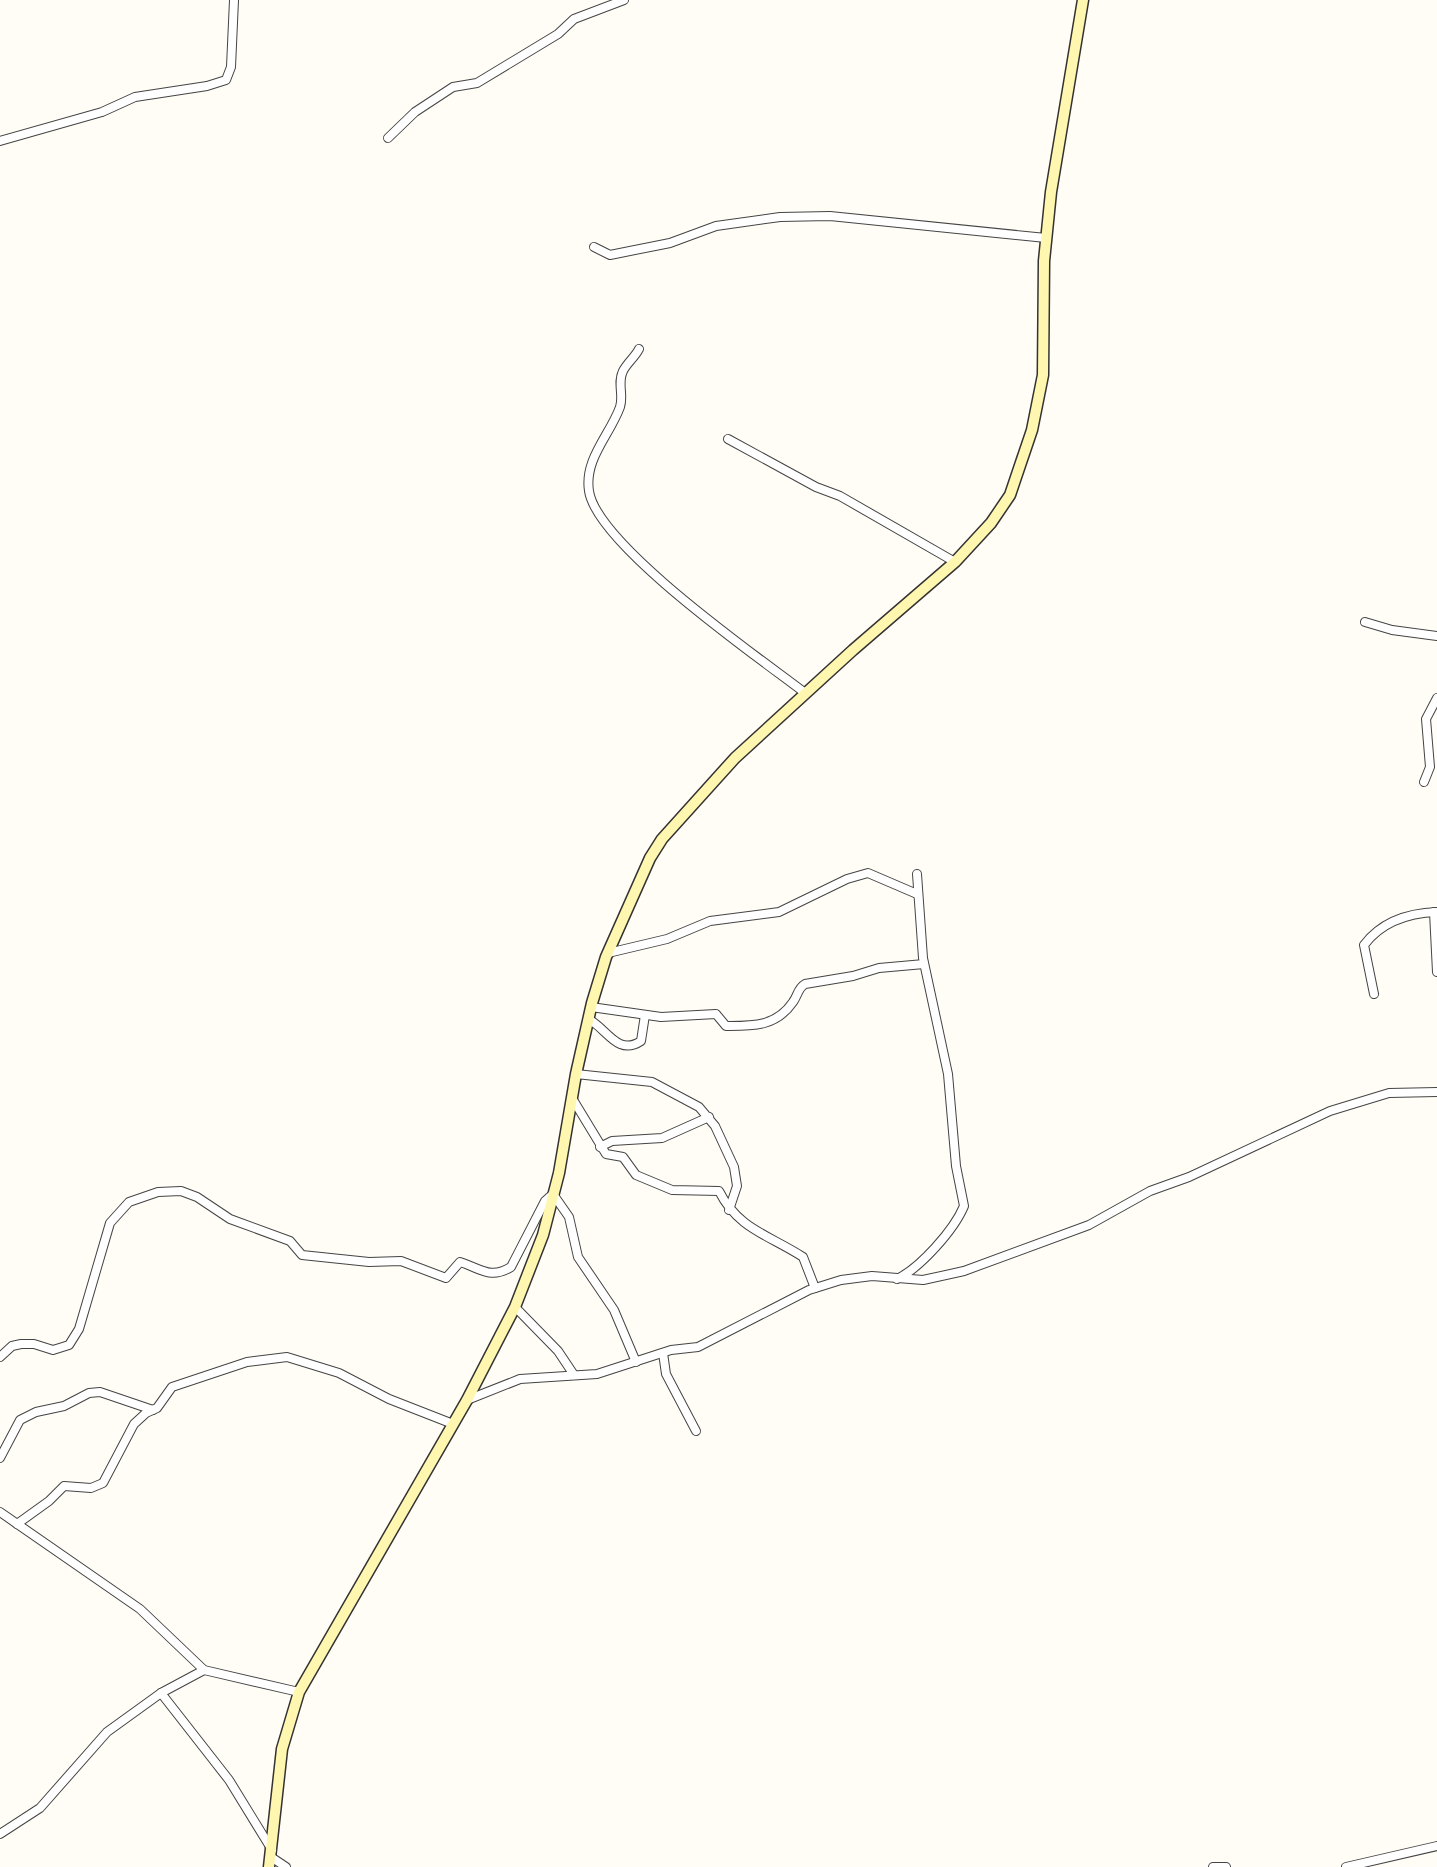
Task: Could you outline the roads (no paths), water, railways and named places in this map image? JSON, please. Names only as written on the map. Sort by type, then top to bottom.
[{"type":"street","points":[[0,141],[102,112],[135,97],[207,86],[226,80],[231,67],[234,0]]},
{"type":"street","points":[[388,138],[415,112],[453,87],[477,83],[558,34],[574,19],[624,0]]},
{"type":"street","points":[[271,1858],[274,1801],[282,1749],[299,1692],[467,1400],[515,1307],[543,1235],[591,1007],[608,953],[646,867],[662,839],[735,758],[955,562],[991,523],[1010,495],[1026,451],[1042,374],[1046,238],[1083,0]]},
{"type":"street","points":[[594,247],[610,255],[670,243],[716,226],[780,217],[830,216],[1046,238]]},
{"type":"street","points":[[639,349],[623,371],[620,407],[591,463],[588,477],[593,507],[611,531],[654,573],[721,630],[805,693]]},
{"type":"street","points":[[728,439],[862,508],[955,562]]},
{"type":"street","points":[[1365,622],[1392,630],[1437,636]]},
{"type":"street","points":[[1424,782],[1430,767],[1426,719],[1437,698]]},
{"type":"street","points":[[608,953],[667,939],[710,921],[779,912],[847,879],[869,873],[917,894]]},
{"type":"street","points":[[897,1279],[915,1269],[955,1223],[964,1206],[956,1167],[946,1059],[924,964],[917,874]]},
{"type":"street","points":[[1374,993],[1364,945],[1370,937],[1404,915],[1435,912],[1437,972]]},
{"type":"street","points":[[591,1007],[645,1015],[716,1014],[726,1026],[762,1026],[787,1010],[800,987],[805,984],[853,976],[879,968],[924,964]]},
{"type":"street","points":[[588,1019],[617,1044],[632,1045],[641,1041],[645,1015]]},
{"type":"street","points":[[576,1074],[652,1083],[699,1107],[720,1135],[737,1179],[729,1210]]},
{"type":"street","points":[[467,1400],[520,1379],[597,1374],[663,1353],[706,1343],[815,1287],[857,1277],[938,1278],[1045,1243],[1089,1225],[1150,1191],[1189,1177],[1354,1102],[1389,1093],[1437,1092]]},
{"type":"street","points":[[572,1098],[606,1154],[623,1157],[636,1175],[673,1190],[719,1191],[729,1210],[751,1229],[803,1256],[815,1287]]},
{"type":"street","points":[[600,1147],[612,1141],[662,1138],[709,1117]]},
{"type":"street","points":[[0,1357],[12,1346],[21,1344],[34,1344],[53,1350],[69,1345],[79,1329],[110,1223],[122,1207],[142,1196],[173,1191],[197,1197],[230,1219],[290,1241],[302,1255],[369,1262],[401,1261],[448,1278],[460,1262],[485,1274],[502,1273],[511,1267],[545,1201],[553,1194]]},
{"type":"street","points":[[553,1194],[566,1210],[578,1257],[614,1310],[636,1362]]},
{"type":"street","points":[[515,1307],[558,1351],[574,1375]]},
{"type":"street","points":[[663,1353],[666,1374],[696,1431]]},
{"type":"street","points":[[18,1524],[50,1501],[64,1486],[91,1488],[103,1483],[132,1426],[146,1412],[153,1410],[172,1387],[237,1364],[287,1357],[339,1373],[389,1399],[453,1424]]},
{"type":"street","points":[[0,1458],[20,1420],[36,1412],[64,1406],[89,1393],[100,1392],[153,1410]]},
{"type":"street","points":[[0,1512],[140,1609],[204,1670],[299,1692]]},
{"type":"street","points":[[0,1834],[36,1812],[107,1732],[162,1693],[204,1670]]},
{"type":"street","points":[[162,1693],[229,1780],[271,1858],[286,1867]]},
{"type":"street","points":[[1346,1867],[1437,1847]]},
{"type":"street","points":[[1213,1867],[1226,1867]]}]
